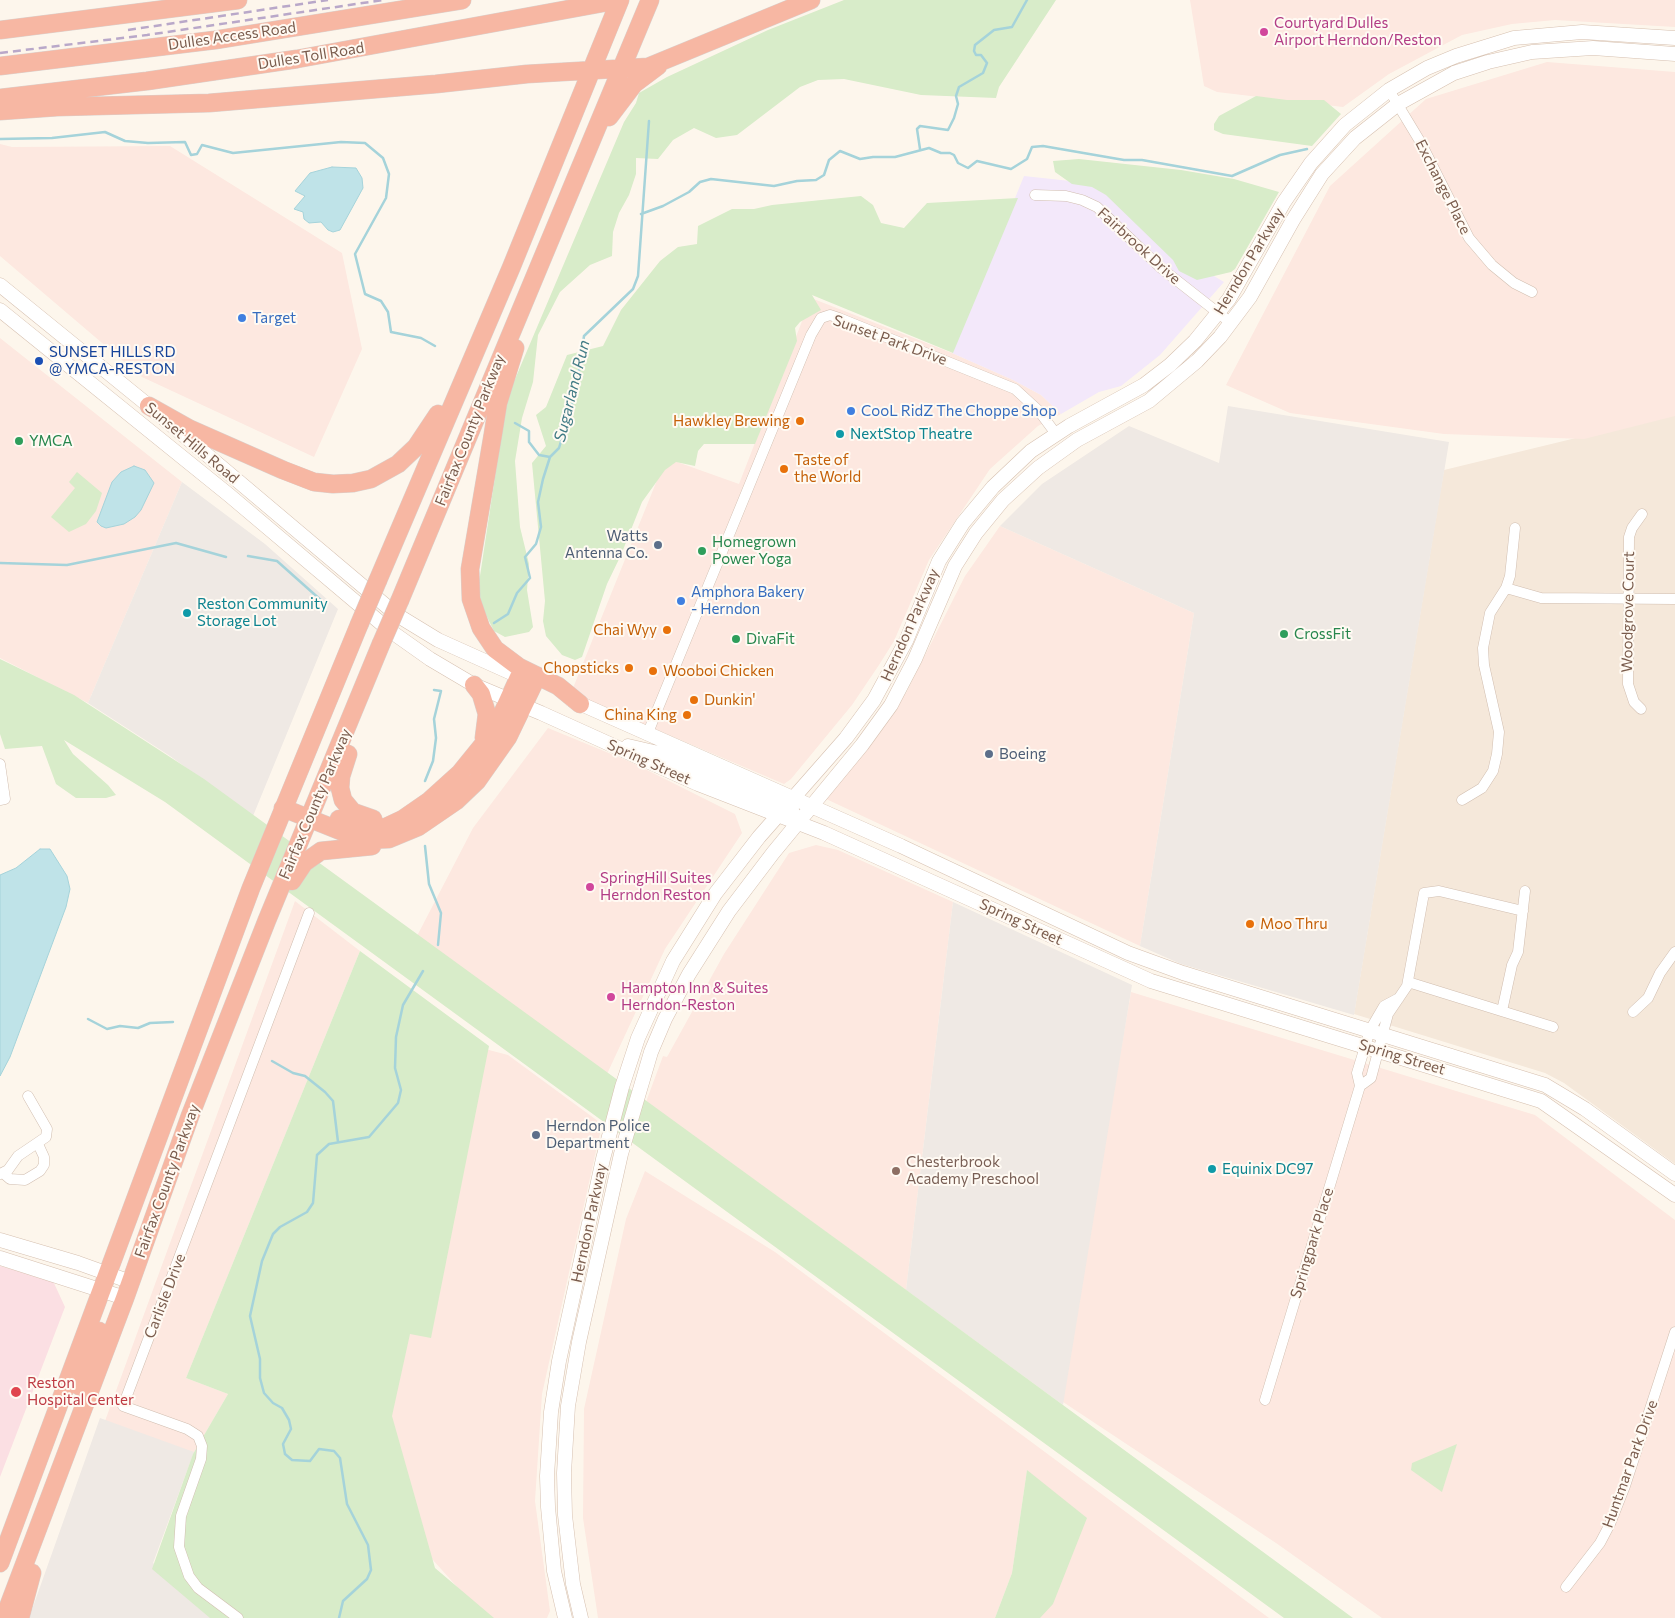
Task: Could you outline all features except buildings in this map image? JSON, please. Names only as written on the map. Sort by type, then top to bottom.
[{"type":"highway","points":[[0,30],[238,0]]},
{"type":"highway","name":"Dulles Access Road","points":[[0,66],[215,40],[462,0]]},
{"type":"highway","name":"Fairfax County Parkway","points":[[4,1618],[76,1431],[116,1287],[200,1021],[285,803],[514,261],[619,0]]},
{"type":"highway","name":"Dulles Toll Road","points":[[0,98],[281,62],[619,0]]},
{"type":"highway","name":"Fairfax County Parkway","points":[[0,1563],[53,1421],[116,1287],[190,1116],[381,644],[650,0]]},
{"type":"highway","points":[[0,111],[57,107],[209,103],[591,70],[648,67],[662,63],[811,0]]},
{"type":"highway","points":[[588,149],[628,91],[662,63]]},
{"type":"highway","points":[[536,273],[520,334],[498,403],[470,564],[470,590],[476,618],[495,649],[519,667],[558,686],[580,704]]},
{"type":"highway","points":[[149,406],[190,429],[304,479],[328,484],[353,483],[380,475],[410,454],[430,427],[471,360]]},
{"type":"highway","points":[[268,920],[309,858],[321,851],[366,848],[418,827],[444,810],[467,791],[494,758],[526,680]]},
{"type":"highway","points":[[474,685],[484,702],[488,719],[486,731],[478,752]]},
{"type":"highway","points":[[362,691],[353,739],[341,776],[343,800],[354,812],[371,819],[385,818],[421,806]]},
{"type":"highway","points":[[312,814],[373,829],[392,825],[421,806],[449,784],[478,752],[516,703]]},
{"type":"highway","points":[[285,803],[312,814],[363,840],[382,840]]},
{"type":"highway","points":[[44,1511],[42,1493],[44,1484],[116,1287]]},
{"type":"highway","points":[[0,1534],[53,1421]]},
{"type":"highway","points":[[20,1618],[76,1431]]},
{"type":"main road","name":"Herndon Parkway","points":[[565,1618],[554,1570],[548,1507],[547,1476],[550,1412],[559,1361],[613,1120],[638,1038],[673,961],[715,894],[785,807],[846,738],[883,686],[906,642],[933,574],[963,522],[1006,474],[1056,434],[1124,398],[1157,376],[1195,342],[1219,314],[1247,269],[1284,202],[1311,163],[1345,125],[1389,90],[1427,68],[1456,56],[1514,38],[1575,32],[1675,38]]},
{"type":"main road","name":"Herndon Parkway","points":[[581,1618],[566,1536],[564,1473],[566,1422],[579,1342],[634,1104],[659,1031],[689,974],[729,911],[862,745],[890,705],[916,659],[955,566],[993,511],[1026,477],[1064,448],[1136,409],[1162,392],[1197,361],[1231,323],[1254,290],[1293,220],[1322,174],[1355,138],[1398,104],[1454,73],[1488,62],[1532,52],[1593,48],[1675,54]]},
{"type":"main road","name":"Sunset Hills Road","points":[[0,285],[149,406],[382,603]]},
{"type":"main road","name":"Sunset Hills Road","points":[[0,310],[229,495],[376,619]]},
{"type":"main road","name":"Spring Street","points":[[382,603],[410,624],[438,640],[647,735],[785,807],[1128,953],[1183,973],[1552,1088],[1585,1109],[1675,1174]]},
{"type":"main road","name":"Spring Street","points":[[376,619],[414,649],[474,685],[665,770],[785,807],[804,815],[941,884],[1151,981],[1541,1101],[1578,1125],[1675,1195]]},
{"type":"main road","points":[[0,1240],[116,1287]]},
{"type":"main road","points":[[0,1258],[116,1287]]},
{"type":"street","name":"Exchange Place","points":[[1389,90],[1421,143],[1469,238],[1492,265],[1514,283],[1532,292]]},
{"type":"street","name":"Fairbrook Drive","points":[[1035,195],[1074,198],[1097,207],[1160,268],[1231,323]]},
{"type":"street","name":"Sunset Park Drive","points":[[647,735],[813,329],[821,318],[830,315],[839,318],[1016,389],[1039,410],[1056,434]]},
{"type":"street","name":"Woodgrove Court","points":[[1642,514],[1632,528],[1629,537],[1628,599],[1628,684],[1634,702],[1642,709]]},
{"type":"street","points":[[1462,800],[1482,788],[1493,770],[1497,754],[1499,732],[1484,665],[1484,648],[1490,613],[1506,588],[1511,566],[1514,528]]},
{"type":"street","points":[[1506,588],[1540,598],[1675,599]]},
{"type":"street","points":[[0,764],[5,799],[0,800]]},
{"type":"street","name":"Springpark Place","points":[[1264,1400],[1360,1086],[1357,1073],[1371,1048],[1376,1032],[1408,982],[1424,893],[1439,891],[1523,911]]},
{"type":"street","points":[[1502,1011],[1512,964],[1518,952],[1525,891]]},
{"type":"street","name":"Carlisle Drive","points":[[238,1618],[198,1588],[189,1576],[179,1547],[181,1516],[200,1459],[202,1446],[198,1436],[187,1429],[124,1406],[309,913]]},
{"type":"street","points":[[1633,1012],[1648,998],[1660,973],[1675,952]]},
{"type":"street","points":[[1408,982],[1553,1027]]},
{"type":"street","points":[[28,1096],[47,1130],[46,1137],[18,1156],[2,1173],[10,1178],[25,1180],[40,1171],[44,1165],[44,1157],[38,1144]]},
{"type":"street","name":"Huntmar Park Drive","points":[[1566,1586],[1600,1542],[1610,1524],[1625,1486],[1675,1332]]},
{"type":"shaded area","points":[[1190,0],[1675,0],[1675,27],[1555,20],[1512,24],[1462,35],[1389,74],[1343,107],[1217,92],[1204,86]]},
{"type":"shaded area","points":[[1547,62],[1675,72],[1675,416],[1584,439],[1444,434],[1290,413],[1226,385],[1330,186],[1426,99]]},
{"type":"shaded area","points":[[0,144],[12,147],[170,146],[342,253],[362,349],[314,457],[142,377],[0,256]]},
{"type":"shaded area","points":[[1024,176],[1107,185],[1177,254],[1224,282],[1160,355],[1121,386],[1099,392],[1061,414],[1041,395],[1013,380],[952,353]]},
{"type":"shaded area","points":[[811,298],[952,353],[1013,380],[1041,395],[1061,414],[1038,426],[990,469],[929,560],[894,641],[879,665],[852,705],[791,779],[784,784],[582,698],[573,688],[666,458],[739,484]]},
{"type":"shaded area","points":[[0,338],[182,482],[88,703],[0,658]]},
{"type":"shaded area","points":[[1228,406],[1449,442],[1354,1015],[1181,964],[1140,946],[1194,613],[1000,526],[1042,484],[1129,426],[1219,463]]},
{"type":"shaded area","points":[[1675,414],[1675,1164],[1564,1083],[1545,1073],[1354,1014],[1444,470]]},
{"type":"shaded area","points":[[182,482],[265,544],[338,609],[253,816],[170,756],[88,703]]},
{"type":"shaded area","points":[[1000,526],[1194,613],[1140,946],[824,798],[906,693],[965,576]]},
{"type":"shaded area","points":[[548,728],[633,763],[735,814],[742,833],[665,949],[607,1074],[417,936],[473,828]]},
{"type":"shaded area","points":[[816,845],[838,850],[953,902],[906,1290],[646,1102],[663,1056],[667,1057],[724,954],[789,853]]},
{"type":"shaded area","points":[[295,901],[360,951],[186,1378],[228,1394],[193,1454],[105,1421]]},
{"type":"shaded area","points":[[953,902],[1132,985],[1063,1405],[906,1290]]},
{"type":"shaded area","points":[[1131,992],[1535,1115],[1675,1220],[1675,1618],[1382,1618],[1276,1543],[1060,1400]]},
{"type":"shaded area","points":[[466,1044],[508,1055],[602,1124],[542,1394],[535,1501],[550,1611],[547,1618],[485,1618],[415,1540],[387,1408]]},
{"type":"shaded area","points":[[645,1171],[775,1252],[1269,1618],[1040,1618],[1027,1470],[1012,1573],[995,1618],[598,1618],[583,1518],[584,1409],[626,1219]]},
{"type":"shaded area","name":"Reston Hospital Center","points":[[0,1266],[53,1281],[65,1307],[0,1477]]},
{"type":"shaded area","points":[[100,1418],[194,1452],[153,1563],[215,1618],[29,1618]]},
{"type":"green space","points":[[844,0],[1056,0],[999,87],[996,98],[921,95],[844,79],[818,80],[800,87],[737,135],[716,138],[694,128],[673,140],[658,159],[636,158],[636,174],[613,232],[612,256],[590,265],[560,292],[538,335],[533,382],[522,418],[515,461],[520,527],[529,564],[527,590],[533,627],[529,632],[505,637],[494,631],[483,609],[478,589],[507,398],[624,122],[636,103],[639,93],[667,77],[768,30]]},
{"type":"green space","points":[[1256,96],[1287,100],[1324,100],[1341,114],[1312,146],[1223,134],[1214,130],[1214,124],[1219,116]]},
{"type":"green space","points":[[1079,159],[1181,170],[1234,179],[1279,192],[1235,269],[1231,272],[1197,280],[1179,271],[1173,260],[1106,195],[1092,187],[1072,184],[1055,172],[1053,161]]},
{"type":"green space","points":[[861,196],[873,205],[881,223],[904,228],[927,203],[1018,198],[953,353],[812,295],[821,310],[800,322],[795,328],[797,341],[755,444],[704,444],[698,451],[695,466],[676,462],[665,470],[642,502],[607,584],[582,657],[575,660],[562,655],[546,636],[543,621],[545,601],[532,463],[546,446],[536,415],[546,407],[567,355],[603,346],[621,310],[660,261],[678,247],[697,244],[698,226],[732,209],[754,209],[772,205]]},
{"type":"green space","points":[[77,472],[102,493],[96,511],[86,524],[69,532],[51,517],[75,488],[69,482]]},
{"type":"green space","points":[[0,659],[74,695],[204,779],[905,1289],[1353,1618],[1284,1618],[165,802],[64,740],[73,754],[108,785],[116,795],[106,798],[76,798],[56,784],[42,746],[5,749],[0,734]]},
{"type":"green space","points":[[360,951],[489,1046],[431,1338],[410,1334],[392,1416],[435,1568],[494,1618],[210,1618],[152,1569],[193,1454],[228,1394],[186,1378]]},
{"type":"green space","points":[[1457,1444],[1442,1492],[1411,1470],[1412,1463]]},
{"type":"green space","points":[[1027,1470],[1087,1518],[1053,1604],[1040,1618],[995,1618],[1012,1573]]},
{"type":"water","points":[[332,167],[356,168],[362,178],[363,188],[340,230],[333,232],[328,230],[321,222],[309,223],[304,219],[303,212],[294,209],[305,196],[295,191],[310,173]]},
{"type":"water","points":[[134,466],[145,470],[154,483],[141,510],[135,517],[124,524],[106,528],[101,526],[97,522],[112,482],[121,472]]},
{"type":"water","points":[[40,849],[50,849],[67,876],[70,889],[66,907],[10,1057],[0,1076],[0,875],[16,868]]},
{"type":"waterway","points":[[920,149],[917,129],[920,126],[948,130],[958,104],[956,96],[959,87],[983,73],[987,63],[981,55],[976,55],[974,51],[975,45],[994,30],[1012,27],[1027,0]]},
{"type":"waterway","name":"Sugarland Run","points":[[494,623],[508,614],[517,593],[530,578],[525,557],[536,544],[541,527],[538,502],[543,479],[550,457],[559,448],[576,391],[584,336],[633,289],[638,276],[649,121]]},
{"type":"waterway","points":[[0,139],[52,138],[105,132],[125,141],[148,143],[185,142],[191,155],[197,154],[202,145],[233,153],[341,142],[365,143],[383,158],[389,174],[386,198],[355,254],[365,294],[381,301],[388,312],[391,332],[421,338],[435,346]]},
{"type":"waterway","points":[[641,214],[663,206],[689,192],[700,182],[711,179],[774,186],[797,181],[816,180],[824,175],[829,160],[840,151],[860,159],[895,157],[929,148],[941,153],[954,155],[958,163],[968,168],[977,161],[1011,169],[1027,159],[1032,147],[1043,146],[1124,160],[1142,160],[1232,176],[1280,155],[1307,149]]},
{"type":"waterway","points":[[515,423],[529,431],[529,442],[539,455],[550,457]]},
{"type":"waterway","points":[[0,563],[67,565],[176,543],[226,557]]},
{"type":"waterway","points":[[248,556],[277,561],[323,602]]},
{"type":"waterway","name":"Sugarland Run","points":[[425,781],[433,761],[436,738],[434,719],[441,691],[434,690]]},
{"type":"waterway","name":"Sugarland Run","points":[[425,846],[429,884],[441,913],[438,945]]},
{"type":"waterway","name":"Sugarland Run","points":[[339,1618],[343,1601],[367,1579],[371,1570],[368,1545],[347,1504],[340,1458],[334,1451],[319,1449],[310,1461],[292,1460],[285,1454],[283,1444],[291,1429],[289,1420],[282,1408],[273,1403],[264,1393],[260,1378],[260,1359],[250,1316],[262,1261],[273,1234],[280,1227],[307,1212],[313,1203],[317,1155],[329,1144],[369,1137],[398,1103],[401,1090],[395,1068],[396,1037],[403,1005],[423,971]]},
{"type":"waterway","points":[[88,1019],[107,1029],[120,1026],[138,1028],[150,1023],[173,1022]]},
{"type":"waterway","points":[[272,1061],[293,1073],[305,1076],[333,1101],[338,1142]]},
{"type":"railway","points":[[128,30],[328,0]]},
{"type":"railway","points":[[0,53],[147,35],[383,0]]},
{"type":"place","name":"Courtyard Dulles Airport Herndon/Reston","points":[[1264,32]]},
{"type":"place","name":"Target","points":[[242,318]]},
{"type":"place","name":"SUNSET HILLS RD @ YMCA-RESTON","points":[[39,361]]},
{"type":"place","name":"CooL RidZ The Choppe Shop","points":[[851,411]]},
{"type":"place","name":"Hawkley Brewing","points":[[800,421]]},
{"type":"place","name":"NextStop Theatre","points":[[840,434]]},
{"type":"place","name":"YMCA","points":[[19,441]]},
{"type":"place","name":"Taste of the World","points":[[784,469]]},
{"type":"place","name":"Watts Antenna Co.","points":[[658,545]]},
{"type":"place","name":"Homegrown Power Yoga","points":[[702,551]]},
{"type":"place","name":"Amphora Bakery - Herndon","points":[[681,601]]},
{"type":"place","name":"Reston Community Storage Lot","points":[[187,613]]},
{"type":"place","name":"Chai Wyy","points":[[667,630]]},
{"type":"place","name":"CrossFit","points":[[1284,634]]},
{"type":"place","name":"DivaFit","points":[[736,639]]},
{"type":"place","name":"Chopsticks","points":[[629,668]]},
{"type":"place","name":"Wooboi Chicken","points":[[653,671]]},
{"type":"place","name":"Dunkin'","points":[[694,700]]},
{"type":"place","name":"China King","points":[[687,715]]},
{"type":"place","name":"Boeing","points":[[989,754]]},
{"type":"place","name":"SpringHill Suites Herndon Reston","points":[[590,887]]},
{"type":"place","name":"Moo Thru","points":[[1250,924]]},
{"type":"place","name":"Hampton Inn & Suites Herndon-Reston","points":[[611,997]]},
{"type":"place","name":"Herndon Police Department","points":[[536,1135]]},
{"type":"place","name":"Equinix DC97","points":[[1212,1169]]},
{"type":"place","name":"Chesterbrook Academy Preschool","points":[[896,1171]]},
{"type":"place","name":"Reston Hospital Center","points":[[16,1392]]}]
